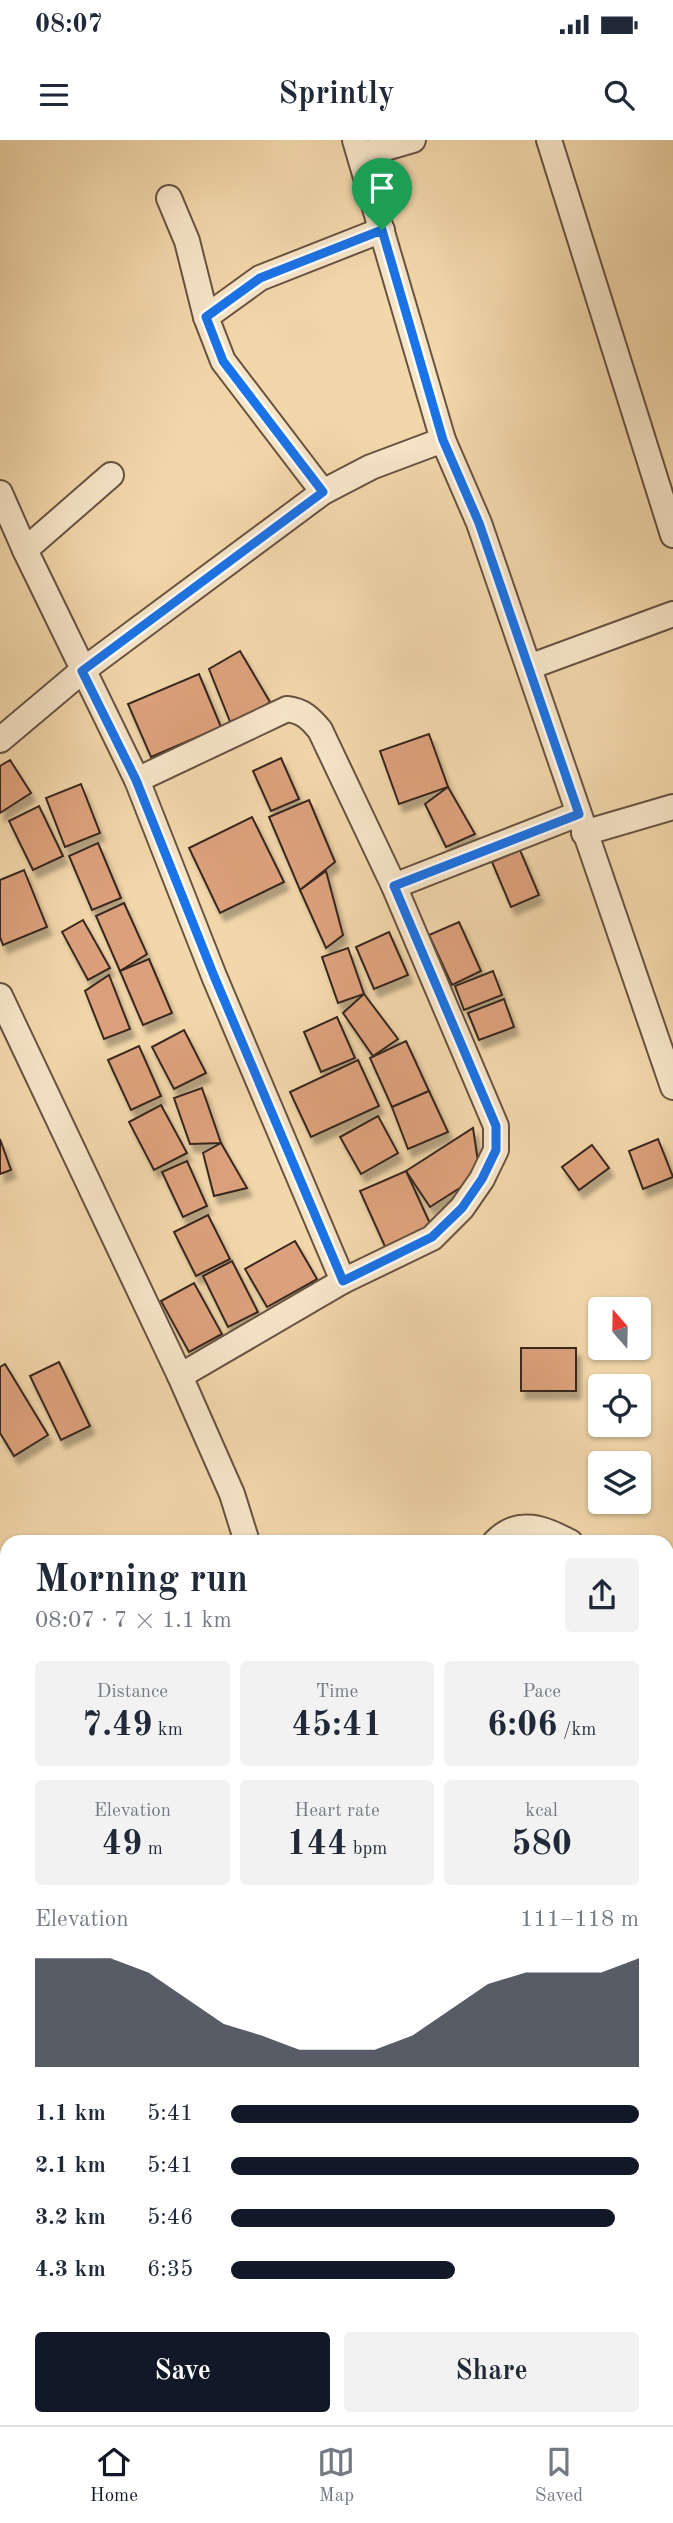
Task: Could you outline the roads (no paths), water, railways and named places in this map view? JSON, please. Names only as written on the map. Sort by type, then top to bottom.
[{"type":"street","points":[[413,140],[358,147],[443,440],[479,523],[673,1087]]},
{"type":"street","points":[[549,140],[673,535]]},
{"type":"street","points":[[169,198],[187,241],[206,317],[223,361],[323,492]]},
{"type":"street","points":[[206,317],[260,278],[382,230]]},
{"type":"street","points":[[0,740],[82,671],[323,492],[371,467],[443,440]]},
{"type":"street","points":[[25,550],[111,475]]},
{"type":"street","points":[[0,493],[82,671],[136,780],[214,976],[343,1281]]},
{"type":"street","points":[[529,667],[673,614]]},
{"type":"street","points":[[136,780],[287,709],[300,711],[309,717],[320,730],[394,886],[496,1126],[496,1150],[482,1179],[462,1208],[432,1237],[343,1281],[180,1376]]},
{"type":"street","points":[[394,886],[581,823],[673,807]]},
{"type":"street","points":[[0,996],[180,1376],[232,1494],[245,1535]]},
{"type":"street","points":[[504,1535],[511,1530],[528,1527],[541,1527],[556,1535]]}]
